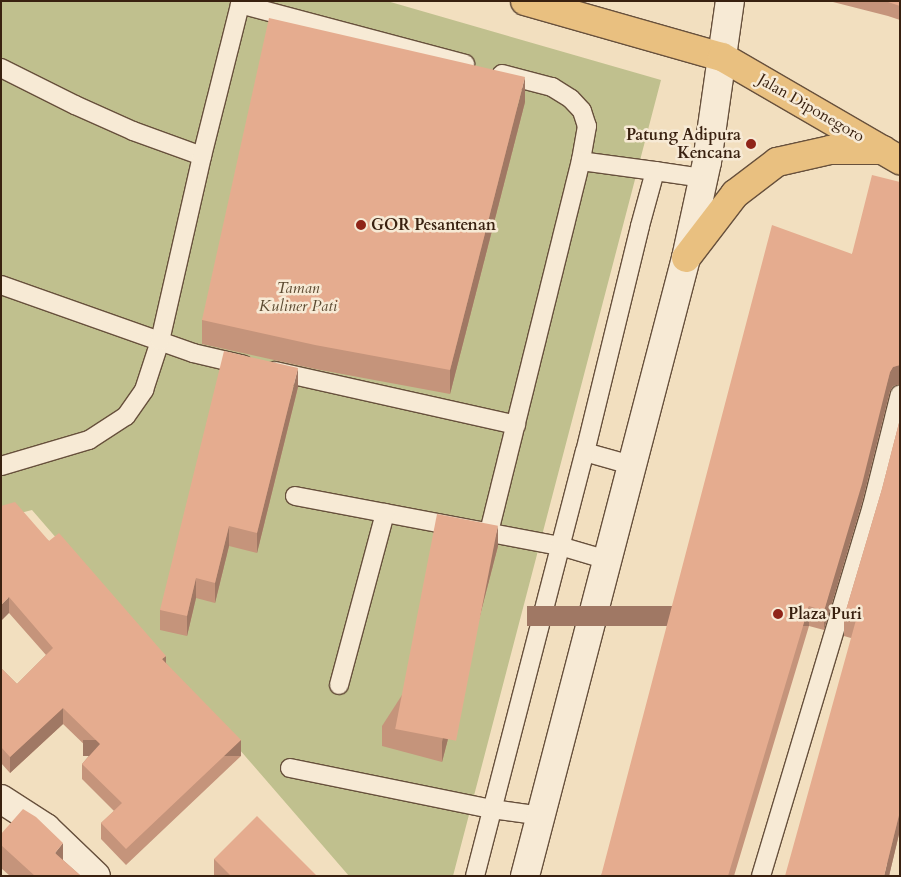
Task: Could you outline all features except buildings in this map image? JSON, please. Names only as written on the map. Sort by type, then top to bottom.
[{"type":"main road","name":"Jalan Diponegoro","points":[[525,1],[722,57],[892,155]]},
{"type":"main road","points":[[525,876],[686,258],[712,135],[730,1]]},
{"type":"main road","points":[[686,258],[735,194],[777,162],[830,150],[892,155]]},
{"type":"main road","points":[[1,799],[46,828],[96,876]]},
{"type":"lane","points":[[1,466],[89,440],[126,416],[144,390],[160,341],[202,156],[241,3],[552,87],[571,99],[582,111],[587,126],[581,161],[489,532]]},
{"type":"lane","points":[[1,68],[75,105],[133,131],[202,156]]},
{"type":"lane","points":[[581,161],[704,178]]},
{"type":"lane","points":[[475,876],[655,171]]},
{"type":"lane","points":[[1,285],[193,353],[516,425]]},
{"type":"lane","points":[[761,876],[872,506],[900,394]]},
{"type":"lane","points":[[584,452],[631,465]]},
{"type":"lane","points":[[294,496],[560,546],[607,560]]},
{"type":"lane","points":[[339,685],[385,513]]},
{"type":"lane","points":[[290,768],[542,816]]},
{"type":"green space","name":"Taman Kuliner Pati","points":[[1,1],[387,1],[661,80],[453,876],[349,876],[32,510],[1,518]]},
{"type":"place","name":"Patung Adipura Kencana","points":[[751,144]]},
{"type":"place","name":"GOR Pesantenan","points":[[361,225]]},
{"type":"place","name":"Plaza Puri","points":[[778,614]]}]
